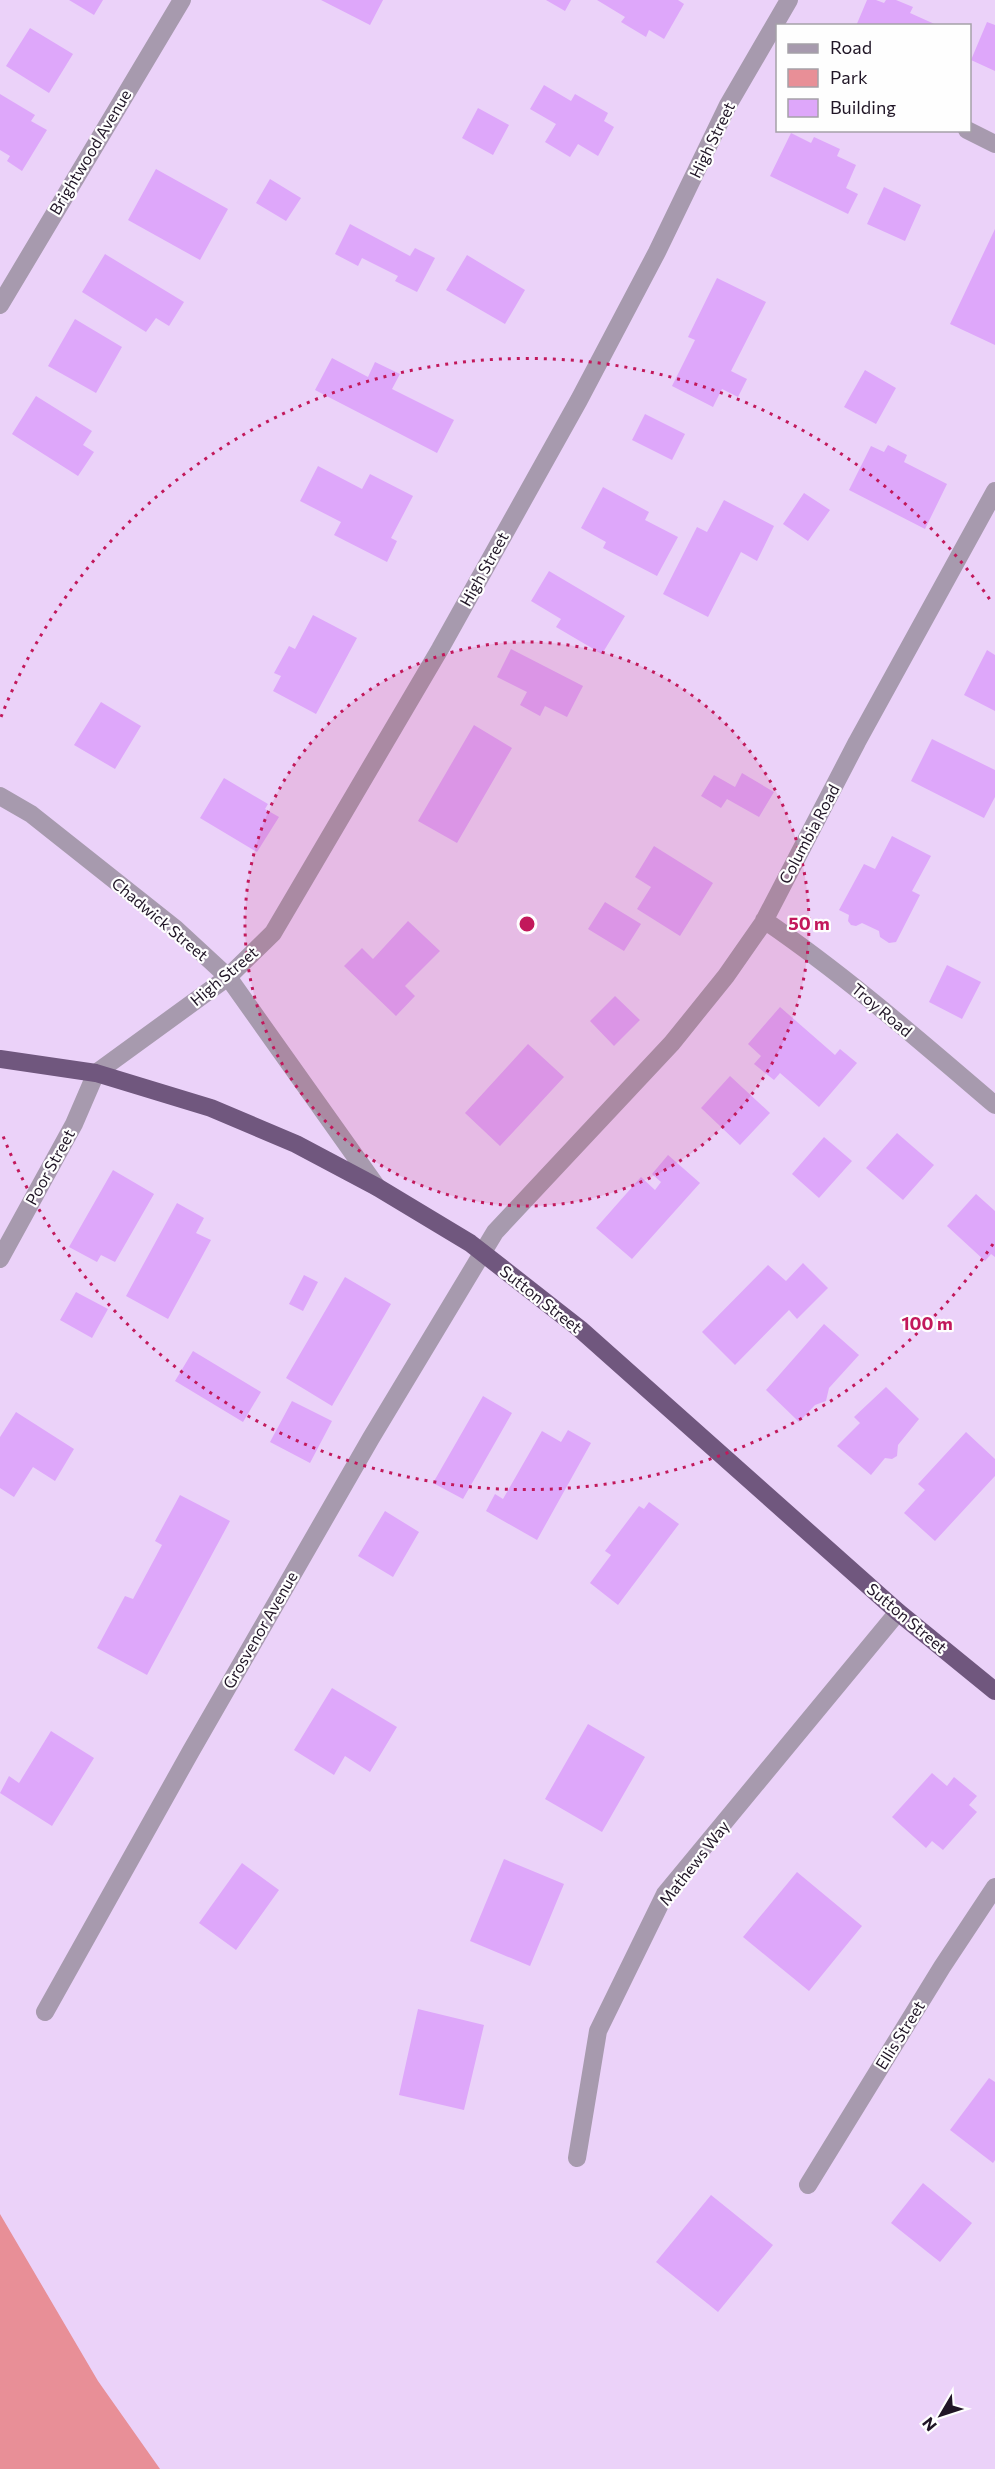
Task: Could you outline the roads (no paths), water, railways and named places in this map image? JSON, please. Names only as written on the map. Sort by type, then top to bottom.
[{"type":"highway","name":"Sutton Street","points":[[0,1059],[96,1073],[211,1108],[296,1144],[377,1187],[483,1253],[580,1329],[898,1612],[995,1691]]},
{"type":"street","name":"Brightwood Avenue","points":[[0,305],[182,0]]},
{"type":"street","name":"High Street","points":[[779,24],[789,0]]},
{"type":"street","name":"High Street","points":[[96,1073],[228,977],[273,933],[440,649],[590,379],[657,252],[728,105],[772,39]]},
{"type":"street","points":[[971,132],[995,144]]},
{"type":"street","name":"Columbia Road","points":[[483,1253],[495,1232],[672,1043],[726,976],[764,920],[857,742],[995,491]]},
{"type":"street","name":"Chadwick Street","points":[[0,796],[31,814],[176,929],[228,977],[377,1187]]},
{"type":"street","name":"Troy Road","points":[[764,920],[806,949],[858,990],[995,1105]]},
{"type":"street","name":"Poor Street","points":[[0,1259],[74,1124],[96,1073]]},
{"type":"street","name":"Grosvenor Avenue","points":[[45,2012],[191,1751],[371,1438],[483,1253]]},
{"type":"street","name":"Mathews Way","points":[[577,2158],[598,2031],[666,1893],[898,1612]]},
{"type":"street","name":"Ellis Street","points":[[807,2185],[942,1967],[995,1887]]}]
